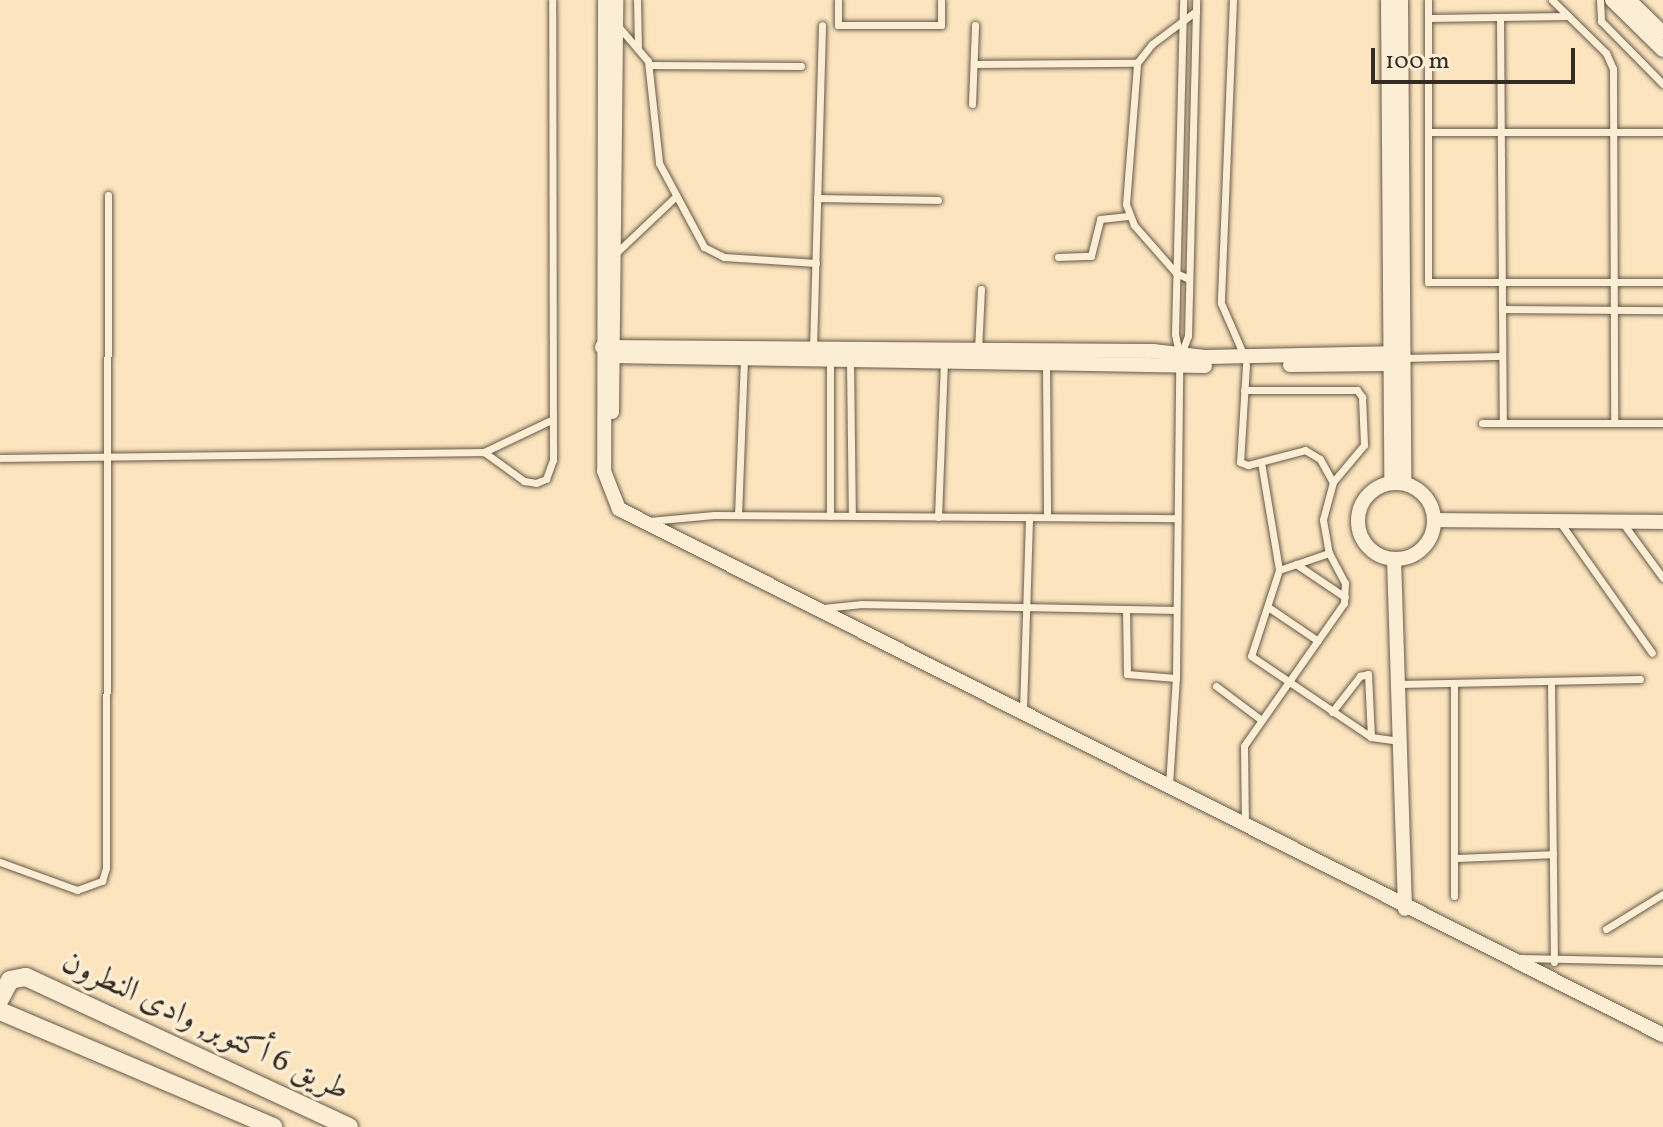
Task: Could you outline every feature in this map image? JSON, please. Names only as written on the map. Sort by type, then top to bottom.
[{"type":"street","points":[[616,0],[609,12],[607,351],[608,484],[614,504],[643,522],[823,608],[1023,710],[1405,909],[1663,1035]]},
{"type":"street","points":[[1388,0],[1397,483]]},
{"type":"street","points":[[1393,358],[1401,0]]},
{"type":"street","points":[[1612,0],[1663,50]]},
{"type":"street","points":[[1629,0],[1663,33]]},
{"type":"street","points":[[607,351],[614,254],[609,12]]},
{"type":"street","points":[[607,351],[1179,361],[1393,358]]},
{"type":"street","points":[[830,355],[850,361],[978,351],[1046,357]]},
{"type":"street","points":[[1397,483],[1428,499],[1434,520],[1422,548],[1394,559],[1369,548],[1357,523],[1366,496],[1397,483]]},
{"type":"street","points":[[1434,520],[1663,522]]},
{"type":"street","points":[[1394,559],[1405,909]]},
{"type":"street","name":"طريق 6 أكتوبر, وادى النطرون","points":[[0,999],[10,980],[26,977],[349,1127]]},
{"type":"street","name":"طريق 6 أكتوبر, وادى النطرون","points":[[0,1011],[273,1127]]},
{"type":"lane","points":[[484,452],[524,481],[546,479],[553,460],[549,421],[552,0]]},
{"type":"lane","points":[[637,0],[638,46]]},
{"type":"lane","points":[[838,0],[838,25],[941,25],[941,0]]},
{"type":"lane","points":[[1169,785],[1176,678],[1179,361],[1175,340],[1183,0]]},
{"type":"lane","points":[[1179,361],[1188,336],[1196,0]]},
{"type":"lane","points":[[1233,0],[1221,303],[1245,361],[1240,459],[1245,466],[1311,452],[1333,482]]},
{"type":"lane","points":[[1428,0],[1428,282],[1663,282]]},
{"type":"lane","points":[[1552,0],[1612,62],[1615,132],[1614,423]]},
{"type":"lane","points":[[1600,0],[1601,21],[1663,84]]},
{"type":"lane","points":[[1189,279],[1176,273],[1128,216],[1137,63],[1183,18],[1196,11]]},
{"type":"lane","points":[[609,12],[638,46],[649,65],[656,150],[674,198],[699,241],[717,255],[816,263]]},
{"type":"lane","points":[[1428,18],[1568,16]]},
{"type":"lane","points":[[1500,17],[1503,423]]},
{"type":"lane","points":[[813,355],[822,25]]},
{"type":"lane","points":[[972,104],[975,25]]},
{"type":"lane","points":[[974,64],[1137,63]]},
{"type":"lane","points":[[649,65],[801,66]]},
{"type":"lane","points":[[1429,132],[1663,132]]},
{"type":"lane","points":[[0,862],[77,890],[102,881],[106,868],[108,195]]},
{"type":"lane","points":[[614,254],[674,198]]},
{"type":"lane","points":[[817,198],[938,200]]},
{"type":"lane","points":[[1058,257],[1091,256],[1100,219],[1128,216]]},
{"type":"lane","points":[[978,351],[981,289]]},
{"type":"lane","points":[[1502,309],[1663,310]]},
{"type":"lane","points":[[738,515],[744,354]]},
{"type":"lane","points":[[830,355],[830,516]]},
{"type":"lane","points":[[938,517],[944,356]]},
{"type":"lane","points":[[1393,358],[1502,356]]},
{"type":"lane","points":[[1046,357],[1047,517]]},
{"type":"lane","points":[[850,361],[852,516]]},
{"type":"lane","points":[[1244,390],[1361,392],[1362,451],[1333,482],[1323,520],[1329,553],[1343,577],[1345,597],[1318,641],[1260,719],[1241,759],[1245,824]]},
{"type":"lane","points":[[0,458],[484,452],[549,421]]},
{"type":"lane","points":[[1482,423],[1663,423]]},
{"type":"lane","points":[[1261,462],[1279,570],[1251,656],[1371,737],[1400,741]]},
{"type":"lane","points":[[643,522],[738,515],[1176,518]]},
{"type":"lane","points":[[1023,710],[1029,517]]},
{"type":"lane","points":[[1559,521],[1652,653]]},
{"type":"lane","points":[[1622,522],[1663,578]]},
{"type":"lane","points":[[1279,570],[1329,553]]},
{"type":"lane","points":[[1296,564],[1345,597]]},
{"type":"lane","points":[[823,608],[862,604],[1176,610]]},
{"type":"lane","points":[[1268,607],[1318,641]]},
{"type":"lane","points":[[1126,609],[1127,674],[1176,678]]},
{"type":"lane","points":[[1332,712],[1360,676],[1368,674],[1371,737]]},
{"type":"lane","points":[[1398,684],[1640,679]]},
{"type":"lane","points":[[1551,681],[1554,962]]},
{"type":"lane","points":[[1454,683],[1454,896]]},
{"type":"lane","points":[[1216,686],[1260,719]]},
{"type":"lane","points":[[1454,858],[1553,854]]},
{"type":"lane","points":[[1606,929],[1663,894]]},
{"type":"lane","points":[[1494,952],[1554,962],[1663,961]]}]
